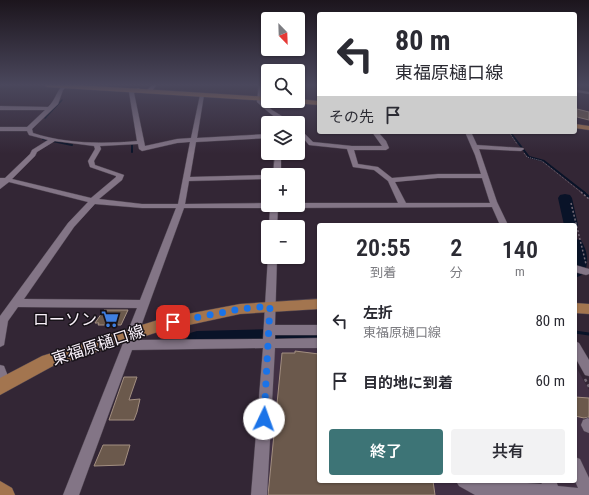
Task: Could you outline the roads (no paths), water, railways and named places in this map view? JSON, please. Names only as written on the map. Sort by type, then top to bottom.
[{"type":"main road","points":[[577,125],[589,127]]},
{"type":"main road","name":"東福原樋口線","points":[[2,380],[48,361],[130,339],[209,314],[270,306],[317,304]]},
{"type":"main road","points":[[577,308],[589,309]]},
{"type":"main road","points":[[0,491],[5,495]]},
{"type":"street","points":[[5,108],[50,109]]},
{"type":"street","points":[[134,108],[142,149],[177,141],[261,136]]},
{"type":"street","points":[[71,495],[181,206],[199,108]]},
{"type":"street","points":[[267,108],[278,116]]},
{"type":"street","points":[[0,129],[29,129],[50,109]]},
{"type":"street","points":[[29,129],[31,134],[53,140],[98,146],[141,142]]},
{"type":"street","points":[[305,138],[311,144],[330,144],[350,148],[386,148],[383,141],[377,134]]},
{"type":"street","points":[[469,134],[475,147],[494,205],[503,223]]},
{"type":"street","points":[[0,187],[4,180],[33,155],[34,151],[53,140]]},
{"type":"street","points":[[0,336],[4,320],[70,225],[93,201],[119,178],[120,175],[92,166],[91,161],[98,146]]},
{"type":"street","points":[[475,147],[521,149]]},
{"type":"street","points":[[350,148],[355,166],[376,168],[391,180],[403,205]]},
{"type":"street","points":[[391,180],[430,175],[485,176]]},
{"type":"street","points":[[186,179],[261,178]]},
{"type":"street","points":[[4,180],[93,201],[142,206],[261,205]]},
{"type":"street","points":[[305,205],[494,205]]},
{"type":"street","points":[[259,495],[269,337],[272,264]]},
{"type":"street","points":[[577,269],[586,272]]},
{"type":"street","points":[[15,303],[144,304]]},
{"type":"street","points":[[130,339],[269,337],[317,330]]},
{"type":"street","points":[[269,337],[317,343]]},
{"type":"street","points":[[577,350],[589,371]]},
{"type":"street","points":[[577,468],[589,495]]},
{"type":"street","points":[[468,483],[475,487],[552,490],[576,495]]},
{"type":"waterway","points":[[45,118],[54,108]]},
{"type":"waterway","points":[[512,134],[529,157],[544,161],[585,193]]},
{"type":"waterway","points":[[43,139],[72,145]]},
{"type":"waterway","points":[[129,144],[132,144],[132,152]]},
{"type":"waterway","points":[[583,192],[589,197]]},
{"type":"waterway","points":[[565,198],[571,223]]},
{"type":"waterway","points":[[577,249],[582,261],[577,271]]},
{"type":"waterway","points":[[577,332],[589,334]]},
{"type":"waterway","points":[[197,339],[317,336]]},
{"type":"place","name":"ローソン","points":[[110,319]]}]
